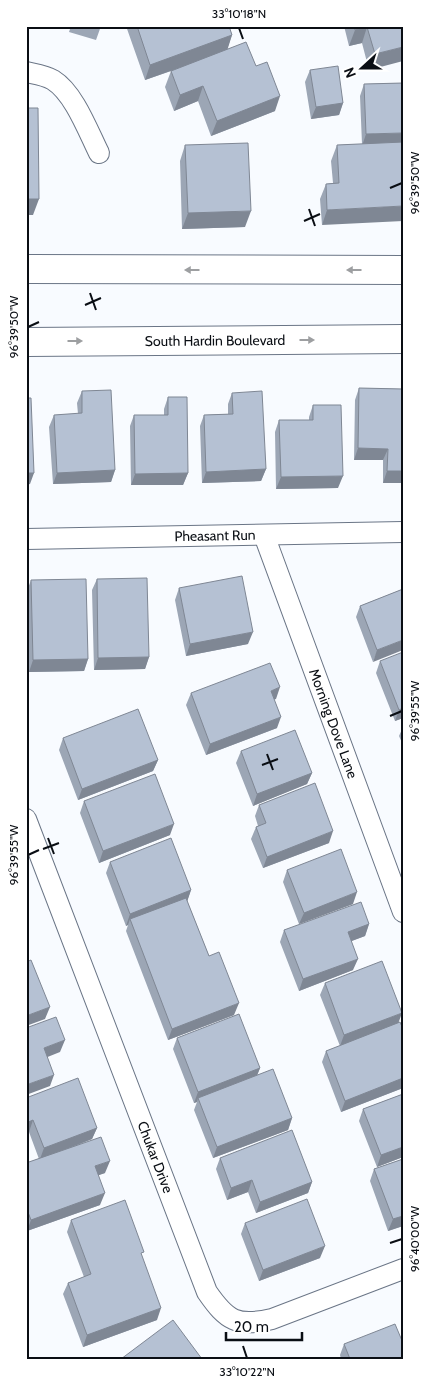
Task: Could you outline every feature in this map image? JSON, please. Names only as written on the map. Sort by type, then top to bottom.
[{"type":"main road","points":[[26,269],[403,270]]},
{"type":"main road","name":"South Hardin Boulevard","points":[[26,342],[403,340]]},
{"type":"street","points":[[26,72],[54,80],[69,95],[99,153]]},
{"type":"street","name":"Pheasant Run","points":[[26,539],[403,532]]},
{"type":"street","name":"Morning Dove Lane","points":[[264,535],[403,912]]},
{"type":"street","name":"Chukar Drive","points":[[26,819],[207,1292],[217,1307],[231,1320],[253,1323],[272,1319],[403,1269]]},
{"type":"building","points":[[137,26],[229,26],[232,35],[150,65]]},
{"type":"building","points":[[354,26],[403,26],[403,47],[375,54],[367,27],[355,30]]},
{"type":"building","points":[[246,42],[256,66],[267,62],[280,96],[217,121],[203,86],[180,95],[171,71]]},
{"type":"building","points":[[338,66],[343,103],[316,107],[310,70]]},
{"type":"building","points":[[403,83],[403,133],[366,134],[364,84]]},
{"type":"building","points":[[26,108],[38,108],[39,199],[26,199]]},
{"type":"building","points":[[403,142],[403,206],[327,210],[326,184],[339,183],[337,145]]},
{"type":"building","points":[[248,143],[251,211],[188,213],[185,145]]},
{"type":"building","points":[[359,388],[403,389],[403,471],[387,471],[388,449],[358,448]]},
{"type":"building","points":[[111,390],[115,470],[57,473],[54,415],[82,413],[82,391]]},
{"type":"building","points":[[262,391],[266,469],[206,472],[204,415],[233,414],[232,393]]},
{"type":"building","points":[[168,397],[187,397],[188,473],[135,474],[134,415],[168,415]]},
{"type":"building","points":[[26,398],[31,398],[34,473],[26,473]]},
{"type":"building","points":[[313,405],[341,405],[343,476],[281,477],[279,420],[313,420]]},
{"type":"building","points":[[242,576],[253,632],[190,644],[179,588]]},
{"type":"building","points":[[147,578],[149,657],[98,658],[97,579]]},
{"type":"building","points":[[86,579],[88,659],[33,660],[31,580]]},
{"type":"building","points":[[403,589],[403,640],[377,650],[360,606]]},
{"type":"building","points":[[403,652],[403,708],[399,710],[380,661]]},
{"type":"building","points":[[270,663],[280,687],[271,691],[281,717],[210,744],[191,693]]},
{"type":"building","points":[[138,709],[158,760],[82,789],[63,738]]},
{"type":"building","points":[[295,730],[312,773],[257,794],[241,751]]},
{"type":"building","points":[[155,774],[174,824],[103,851],[84,801]]},
{"type":"building","points":[[315,783],[333,831],[267,857],[256,827],[266,823],[259,805]]},
{"type":"building","points":[[171,838],[191,890],[130,914],[110,862]]},
{"type":"building","points":[[341,849],[357,892],[304,913],[287,870]]},
{"type":"building","points":[[186,898],[209,956],[219,952],[239,1003],[172,1029],[130,919]]},
{"type":"building","points":[[361,902],[369,924],[348,932],[358,959],[303,979],[284,930]]},
{"type":"building","points":[[31,960],[50,1007],[26,1016],[26,962]]},
{"type":"building","points":[[382,961],[402,1013],[344,1035],[325,983]]},
{"type":"building","points":[[239,1014],[260,1068],[198,1092],[177,1038]]},
{"type":"building","points":[[56,1017],[65,1040],[44,1048],[54,1075],[26,1085],[26,1028]]},
{"type":"building","points":[[400,1022],[403,1029],[403,1078],[345,1101],[326,1051]]},
{"type":"building","points":[[273,1069],[292,1118],[217,1147],[198,1098]]},
{"type":"building","points":[[78,1078],[97,1128],[44,1148],[33,1120],[26,1123],[26,1098]]},
{"type":"building","points":[[403,1094],[403,1147],[381,1155],[363,1109]]},
{"type":"building","points":[[292,1130],[312,1182],[260,1202],[252,1180],[231,1188],[220,1158]]},
{"type":"building","points":[[101,1137],[110,1161],[95,1166],[105,1193],[31,1220],[26,1207],[26,1176],[28,1175],[26,1163]]},
{"type":"building","points":[[403,1159],[403,1216],[393,1219],[374,1169]]},
{"type":"building","points":[[307,1199],[325,1246],[263,1270],[245,1223]]},
{"type":"building","points":[[125,1200],[144,1252],[141,1253],[161,1308],[87,1335],[68,1283],[91,1274],[71,1220]]},
{"type":"building","points":[[173,1320],[202,1359],[121,1359]]},
{"type":"building","points":[[395,1324],[403,1343],[403,1359],[350,1359],[344,1344]]}]
